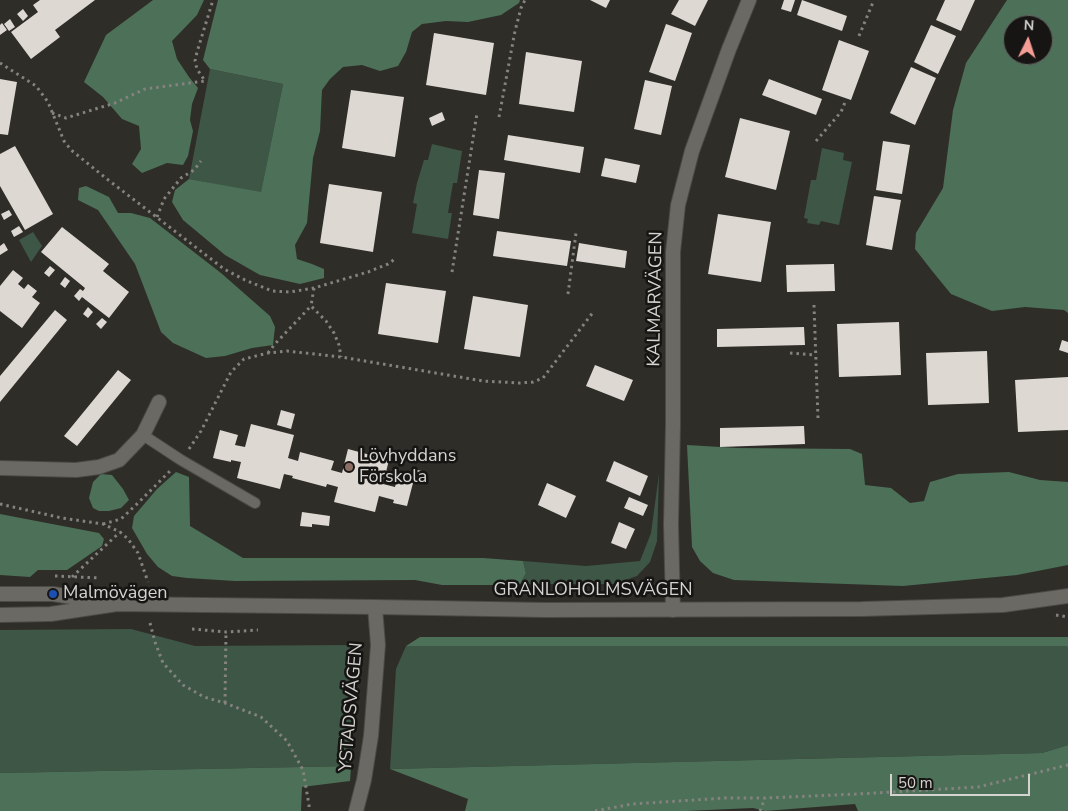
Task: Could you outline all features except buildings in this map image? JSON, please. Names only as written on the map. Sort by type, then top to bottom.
[{"type":"street","name":"KALMARVÄGEN","points":[[673,610],[671,524],[673,252],[678,205],[692,151],[723,64],[749,0]]},
{"type":"street","points":[[0,468],[76,470],[119,460],[144,435],[159,402]]},
{"type":"street","name":"GRANLOHOLMSVÄGEN","points":[[0,594],[53,594],[117,604],[375,606],[545,610],[862,609],[1003,605],[1068,596]]},
{"type":"street","name":"GRANLOHOLMSVÄGEN","points":[[0,614],[51,614],[117,604]]},
{"type":"street","name":"YSTADSVÄGEN","points":[[356,811],[364,780],[371,736],[378,645],[375,606]]},
{"type":"lane","points":[[144,435],[181,460],[255,504]]},
{"type":"path","points":[[51,112],[66,118],[115,102],[144,89],[205,81],[196,69],[195,61],[196,52],[213,0]]},
{"type":"path","points":[[499,118],[515,31],[525,0]]},
{"type":"path","points":[[859,36],[874,0]]},
{"type":"path","points":[[0,63],[36,86],[48,102],[64,141],[71,150],[224,269],[244,280],[272,291],[290,292],[314,288],[368,272],[395,259]]},
{"type":"path","points":[[816,141],[841,112],[846,100]]},
{"type":"path","points":[[452,272],[477,113]]},
{"type":"path","points":[[157,217],[164,199],[182,178],[194,170],[201,162]]},
{"type":"path","points":[[568,294],[576,232]]},
{"type":"path","points":[[268,353],[311,306],[314,288]]},
{"type":"path","points":[[814,305],[818,418]]},
{"type":"path","points":[[311,306],[326,321],[334,334],[340,345],[341,357]]},
{"type":"path","points":[[103,524],[121,518],[140,502],[181,460],[201,431],[231,372],[244,358],[287,351],[341,357],[483,380],[518,383],[533,382],[543,378],[594,311]]},
{"type":"path","points":[[790,353],[815,355]]},
{"type":"path","points":[[0,504],[62,518],[103,524],[120,532],[128,539],[138,553],[148,582]]},
{"type":"path","points":[[72,577],[120,532]]},
{"type":"path","points":[[49,576],[100,578]]},
{"type":"path","points":[[150,623],[163,664],[183,685],[204,697],[226,703],[261,717],[287,741],[303,770],[309,805],[308,811]]},
{"type":"path","points":[[192,629],[226,632],[258,630]]},
{"type":"path","points":[[226,632],[226,703]]},
{"type":"path","points":[[595,811],[632,804],[725,798],[858,794],[978,786],[1068,765]]},
{"type":"path","points":[[760,811],[764,798]]},
{"type":"green space","points":[[153,0],[204,0],[197,15],[172,41],[177,59],[198,88],[192,104],[190,120],[193,131],[188,156],[183,165],[167,163],[142,173],[132,164],[141,149],[139,126],[122,119],[103,97],[84,82],[106,35]]},
{"type":"green space","points":[[218,0],[520,0],[519,3],[501,15],[468,22],[446,21],[422,24],[412,32],[406,52],[398,66],[380,71],[362,65],[343,67],[330,79],[322,90],[320,131],[313,158],[307,223],[295,245],[297,259],[324,269],[324,278],[300,284],[260,275],[225,255],[183,220],[172,202],[175,190],[189,179],[261,192],[283,84],[210,69],[203,60]]},
{"type":"green space","points":[[1007,0],[1068,0],[1068,313],[1064,310],[1025,307],[992,311],[951,294],[915,249],[916,233],[943,188],[953,110],[966,63]]},
{"type":"green space","points":[[210,69],[283,84],[261,193],[189,179]]},
{"type":"green space","points":[[432,144],[462,151],[457,183],[453,183],[448,213],[452,213],[448,239],[412,233],[417,204],[413,203],[417,183],[424,160],[428,160]]},
{"type":"green space","points":[[822,148],[844,153],[843,160],[852,162],[839,225],[821,221],[819,225],[807,223],[808,219],[804,218],[811,180],[816,180]]},
{"type":"green space","points":[[86,186],[109,197],[118,213],[131,213],[150,218],[221,273],[270,316],[275,327],[273,345],[252,348],[225,356],[206,358],[173,343],[161,332],[135,264],[98,210],[78,200],[79,188]]},
{"type":"green space","points":[[33,232],[42,246],[31,262],[19,240]]},
{"type":"green space","points":[[687,445],[737,448],[850,449],[862,454],[865,485],[891,488],[910,503],[924,501],[930,482],[958,474],[1009,472],[1040,480],[1068,482],[1068,565],[1017,575],[903,586],[734,580],[713,573],[700,561],[692,547]]},
{"type":"green space","points":[[176,472],[189,477],[190,526],[243,558],[483,558],[523,561],[526,573],[520,584],[512,585],[442,585],[415,580],[235,581],[172,576],[158,567],[147,554],[132,528],[134,516],[157,489]]},
{"type":"green space","points":[[101,474],[112,475],[123,489],[129,500],[121,508],[99,511],[93,508],[89,498],[93,482]]},
{"type":"green space","points":[[659,474],[657,541],[650,562],[637,576],[614,584],[520,584],[526,573],[523,561],[586,566],[640,561],[651,533]]},
{"type":"green space","points":[[0,514],[99,533],[104,539],[102,546],[67,570],[38,570],[30,577],[0,575]]},
{"type":"green space","points":[[131,629],[195,646],[350,645],[353,721],[351,766],[0,773],[0,630]]},
{"type":"green space","points":[[420,637],[1068,637],[1068,647],[406,646]]},
{"type":"green space","points":[[406,646],[1064,646],[1068,647],[1068,745],[1042,753],[390,769],[396,669]]},
{"type":"green space","points":[[1068,745],[1068,811],[858,811],[855,804],[765,811],[753,808],[686,811],[465,811],[468,799],[390,769],[1042,753]]},
{"type":"green space","points":[[351,766],[350,781],[302,787],[301,811],[0,811],[0,773]]},
{"type":"place","name":"Lövhyddans Förskola","points":[[349,467]]},
{"type":"place","name":"Malmövägen","points":[[53,594]]}]
